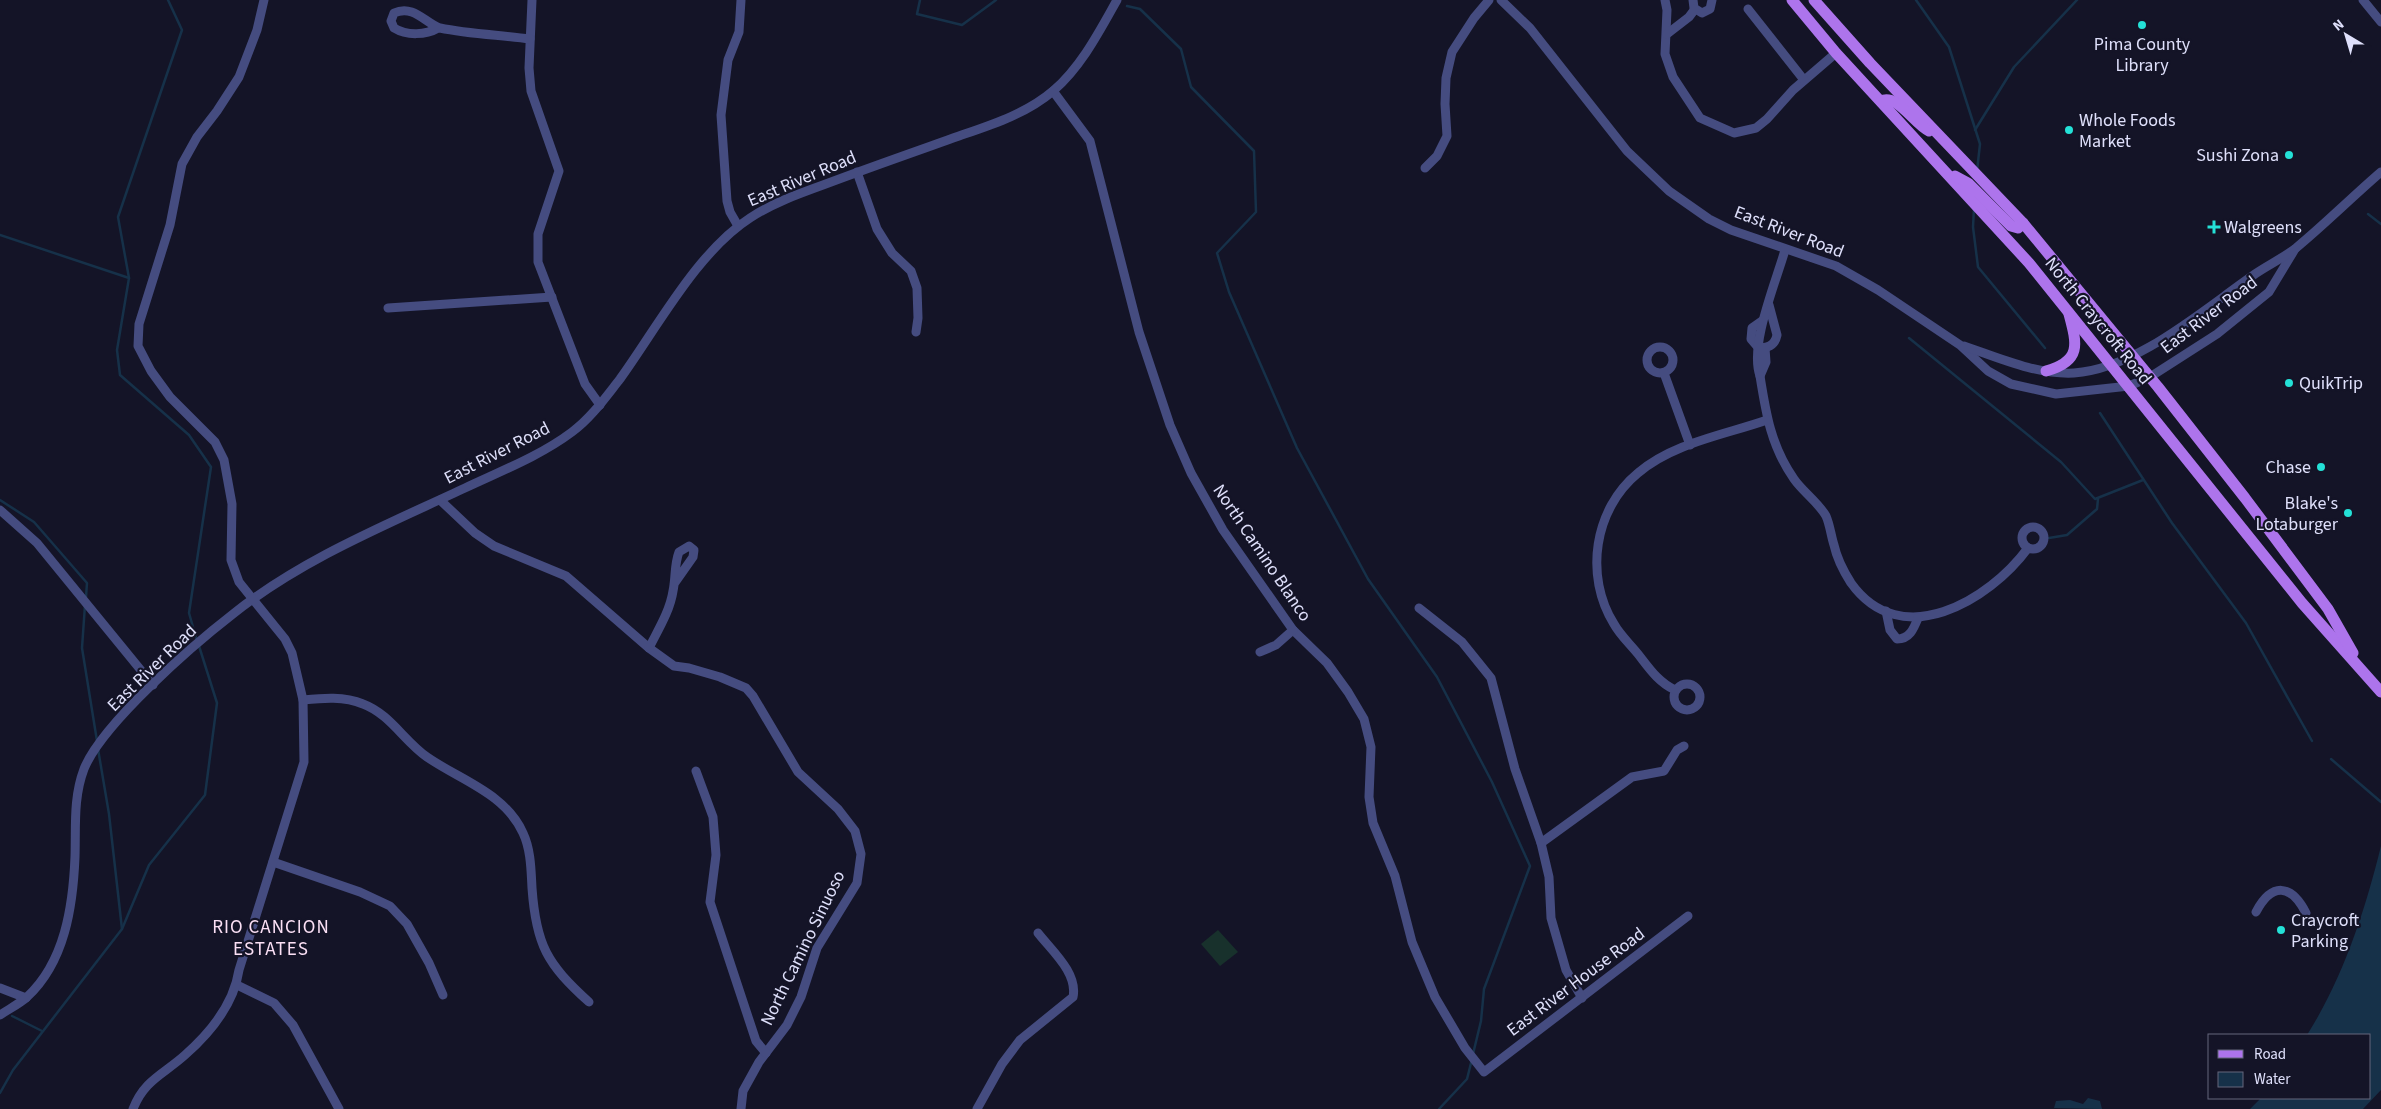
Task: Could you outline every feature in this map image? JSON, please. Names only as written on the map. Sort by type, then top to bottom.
[{"type":"main road","name":"North Craycroft Road","points":[[1792,0],[1836,54],[1948,173],[1967,188],[1988,218],[2068,309],[2311,614],[2381,692]]},
{"type":"main road","name":"North Craycroft Road","points":[[1814,0],[1870,63],[2023,223],[2150,377],[2328,609],[2365,672]]},
{"type":"main road","points":[[1880,101],[1888,99],[1897,103],[1917,124],[1940,136]]},
{"type":"main road","points":[[1967,188],[1988,203],[2011,226],[2018,228],[2023,223]]},
{"type":"main road","points":[[2046,371],[2061,366],[2069,360],[2076,347],[2068,309]]},
{"type":"street","points":[[133,1109],[138,1095],[152,1080],[185,1056],[213,1027],[237,985],[239,970],[304,762],[304,700],[292,653],[285,638],[254,598],[238,582],[231,560],[232,504],[224,460],[215,442],[170,397],[150,371],[138,346],[139,324],[170,226],[182,164],[197,137],[217,112],[239,77],[257,30],[264,0]]},
{"type":"street","points":[[532,0],[530,38],[531,91],[559,171],[538,234],[538,262],[585,384],[600,405]]},
{"type":"street","points":[[738,226],[730,212],[727,201],[721,115],[728,60],[739,32],[741,0]]},
{"type":"street","name":"East River Road","points":[[0,1014],[26,998],[43,979],[62,942],[71,903],[78,792],[85,766],[102,741],[153,685],[254,598],[315,560],[526,460],[568,436],[600,405],[683,287],[702,263],[738,226],[782,201],[857,172],[1004,120],[1053,92],[1078,64],[1095,39],[1117,0]]},
{"type":"street","points":[[1425,168],[1438,156],[1447,136],[1445,95],[1452,52],[1474,18],[1489,0]]},
{"type":"street","name":"East River Road","points":[[1501,0],[1530,28],[1628,150],[1669,190],[1709,219],[1754,239],[1836,266],[1878,290],[1960,345],[1988,371],[2011,384],[2056,394],[2129,386],[2150,377],[2217,334],[2269,292],[2295,249]]},
{"type":"street","points":[[1665,0],[1665,54],[1673,77],[1684,97],[1700,118],[1734,133],[1756,128],[1768,119],[1804,80],[1836,54]]},
{"type":"street","points":[[1666,34],[1689,17],[1694,4],[1702,13],[1708,11],[1712,6],[1712,0]]},
{"type":"street","points":[[2363,0],[2381,22]]},
{"type":"street","points":[[1748,9],[1804,80]]},
{"type":"street","points":[[438,28],[422,15],[399,10],[394,13],[390,21],[394,28],[403,32],[424,34],[438,28],[530,38]]},
{"type":"street","name":"North Camino Blanco","points":[[1053,92],[1090,141],[1139,332],[1170,425],[1191,474],[1223,530],[1293,630],[1327,663],[1364,718],[1371,747],[1369,797],[1372,823],[1395,876],[1412,942],[1435,997],[1465,1048],[1484,1072]]},
{"type":"street","points":[[857,172],[877,229],[892,253],[911,271],[917,296],[918,318],[916,332]]},
{"type":"street","name":"East River Road","points":[[1960,345],[2009,362],[2046,371],[2074,373],[2112,364],[2132,356],[2197,317],[2256,274],[2295,249],[2381,172]]},
{"type":"street","points":[[1785,250],[1769,305],[1762,321],[1755,324],[1750,332],[1751,339],[1761,347],[1766,362],[1760,376],[1767,420],[1788,471],[1825,515],[1844,571],[1863,597],[1886,611],[1908,618],[1918,618],[1956,607],[1978,596],[2002,579],[2028,548]]},
{"type":"street","points":[[388,308],[552,296]]},
{"type":"street","points":[[1761,347],[1773,345],[1777,335],[1769,305]]},
{"type":"street","points":[[1664,373],[1690,445]]},
{"type":"street","points":[[1675,690],[1662,684],[1614,625],[1601,593],[1597,576],[1597,549],[1603,522],[1624,487],[1652,462],[1690,445],[1767,420]]},
{"type":"street","name":"North Camino Sinuoso","points":[[440,500],[475,533],[494,546],[566,576],[649,648],[674,666],[689,668],[746,688],[753,696],[798,772],[838,809],[855,830],[861,854],[856,883],[817,948],[800,997],[787,1025],[766,1053],[743,1091],[741,1109]]},
{"type":"street","points":[[0,510],[37,543],[153,685]]},
{"type":"street","points":[[649,648],[667,613],[674,584]]},
{"type":"street","points":[[1419,608],[1462,642],[1490,678],[1515,769],[1541,843],[1549,876],[1550,918],[1566,970],[1582,998]]},
{"type":"street","points":[[1886,611],[1890,630],[1897,639],[1902,639],[1912,632],[1918,618]]},
{"type":"street","points":[[1260,652],[1276,645],[1293,630]]},
{"type":"street","points":[[304,700],[334,699],[364,704],[381,714],[426,757],[487,793],[511,813],[523,833],[531,860],[534,918],[540,941],[551,963],[570,986],[589,1002]]},
{"type":"street","points":[[1541,843],[1632,777],[1664,772],[1677,750],[1684,746]]},
{"type":"street","points":[[696,771],[713,816],[716,855],[710,902],[756,1041],[766,1053]]},
{"type":"street","points":[[273,862],[360,892],[390,906],[406,924],[429,963],[443,995]]},
{"type":"street","points":[[2256,912],[2267,896],[2274,890],[2281,889],[2289,892],[2301,904],[2306,913]]},
{"type":"street","name":"East River House Road","points":[[1484,1072],[1688,916]]},
{"type":"street","points":[[977,1109],[1002,1064],[1020,1040],[1073,997],[1075,987],[1070,975],[1038,933]]},
{"type":"street","points":[[237,985],[274,1003],[293,1026],[340,1109]]},
{"type":"street","points":[[0,988],[26,998]]},
{"type":"green space","points":[[1218,930],[1238,952],[1220,966],[1201,944]]},
{"type":"water","points":[[2381,846],[2381,1090],[2363,1109],[2250,1109],[2260,1099],[2371,1099],[2371,1034],[2308,1034],[2332,991],[2352,944]]},
{"type":"water","points":[[2088,1098],[2100,1101],[2102,1109],[2054,1108],[2056,1101],[2070,1100],[2083,1104]]},
{"type":"waterway","points":[[129,278],[118,217],[182,30],[168,0]]},
{"type":"waterway","points":[[920,0],[917,14],[962,25],[996,0]]},
{"type":"waterway","points":[[1916,0],[1949,47],[1980,144],[1977,171]]},
{"type":"waterway","points":[[1975,130],[2014,67],[2077,0]]},
{"type":"waterway","points":[[1127,6],[1140,9],[1181,49],[1191,87],[1254,151],[1256,212],[1217,253],[1229,292],[1297,448],[1368,579],[1437,677],[1492,782],[1530,866],[1484,989],[1481,1021],[1473,1054]]},
{"type":"waterway","points":[[1974,208],[1973,227],[1978,267],[2045,348]]},
{"type":"waterway","points":[[2368,214],[2381,224]]},
{"type":"waterway","points":[[0,235],[129,278],[117,350],[120,375],[189,435],[211,467],[189,613],[197,641]]},
{"type":"waterway","points":[[1909,338],[2061,462],[2095,499],[2143,480]]},
{"type":"waterway","points":[[2100,413],[2172,523],[2246,623],[2312,741]]},
{"type":"waterway","points":[[2049,538],[2067,535],[2097,509],[2098,499]]},
{"type":"waterway","points":[[0,500],[34,522],[87,583],[86,597]]},
{"type":"waterway","points":[[85,605],[82,648],[97,741]]},
{"type":"waterway","points":[[0,1093],[13,1070],[122,929],[149,865],[205,795],[217,703],[199,646]]},
{"type":"waterway","points":[[98,749],[109,814],[122,929]]},
{"type":"waterway","points":[[2331,759],[2381,802]]},
{"type":"waterway","points":[[12,1016],[42,1031]]},
{"type":"waterway","points":[[1439,1109],[1467,1079],[1472,1059]]},
{"type":"place","name":"Pima County Library","points":[[2142,25]]},
{"type":"place","name":"Whole Foods Market","points":[[2069,130]]},
{"type":"place","name":"Sushi Zona","points":[[2289,155]]},
{"type":"place","name":"Walgreens","points":[[2214,227]]},
{"type":"place","name":"QuikTrip","points":[[2289,383]]},
{"type":"place","name":"Chase","points":[[2321,467]]},
{"type":"place","name":"Blake's Lotaburger","points":[[2348,513]]},
{"type":"place","name":"Craycroft Parking","points":[[2281,930]]},
{"type":"district","name":"RIO CANCION ESTATES","points":[[271,938]]}]
